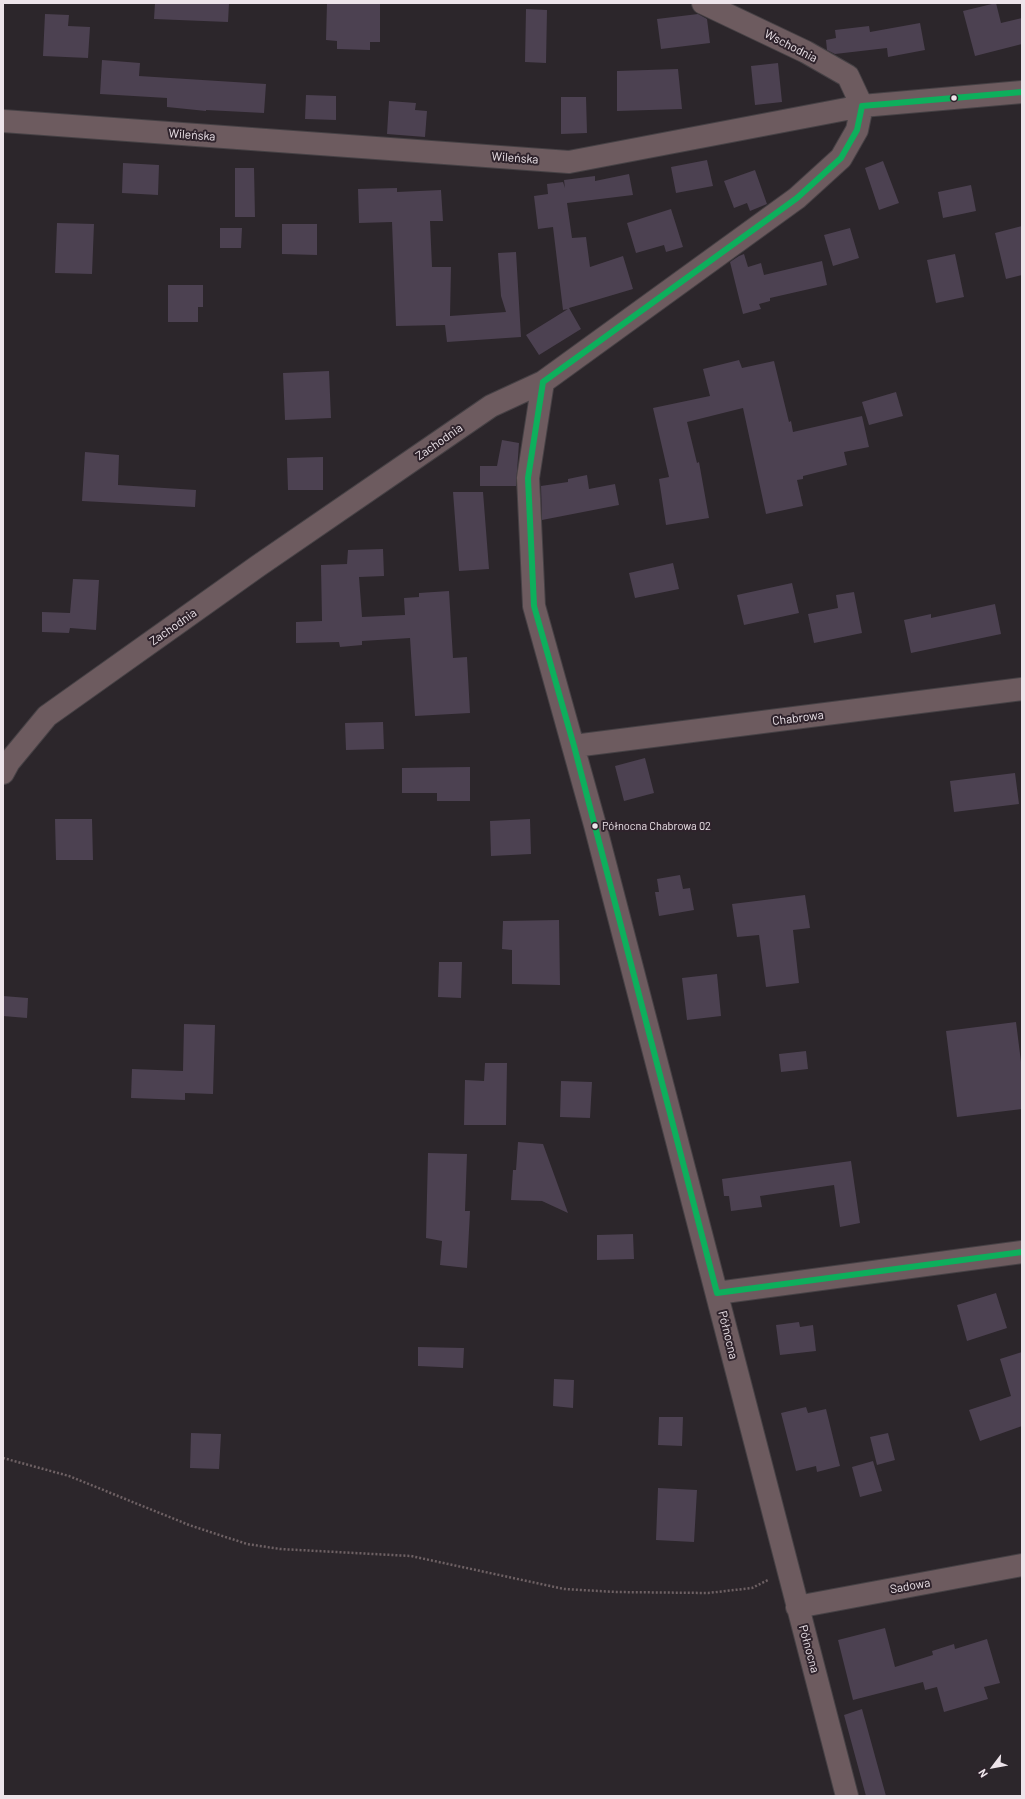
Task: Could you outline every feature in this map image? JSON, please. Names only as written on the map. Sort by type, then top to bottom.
[{"type":"street","name":"Wschodnia","points":[[703,3],[806,52],[848,76],[862,106]]},
{"type":"street","name":"Wileńska","points":[[3,121],[569,162],[862,106],[1022,92]]},
{"type":"street","name":"Zachodnia","points":[[3,773],[9,762],[47,716],[258,566],[491,406],[543,382],[797,198],[841,158],[857,130],[862,106]]},
{"type":"street","name":"Północna","points":[[543,382],[528,478],[534,606],[574,746],[847,1796]]},
{"type":"street","name":"Chabrowa","points":[[574,746],[1022,689]]},
{"type":"street","points":[[717,1294],[1022,1252]]},
{"type":"street","name":"Sadowa","points":[[797,1606],[1022,1565]]},
{"type":"path","points":[[3,1458],[69,1476],[189,1524],[247,1544],[280,1549],[410,1556],[564,1589],[616,1592],[708,1593],[752,1588],[788,1571]]},
{"type":"building","points":[[155,3],[229,3],[228,22],[154,19]]},
{"type":"building","points":[[327,3],[380,3],[380,42],[370,42],[370,50],[337,49],[337,41],[326,40]]},
{"type":"building","points":[[996,3],[1001,23],[1022,18],[1022,44],[975,56],[963,11]]},
{"type":"building","points":[[526,9],[547,10],[546,63],[525,62]]},
{"type":"building","points":[[45,14],[69,15],[68,26],[90,27],[88,58],[43,56]]},
{"type":"building","points":[[698,14],[707,19],[710,43],[661,49],[657,19]]},
{"type":"building","points":[[920,23],[925,50],[888,57],[887,48],[835,54],[827,50],[826,40],[836,38],[835,30],[869,26],[870,32]]},
{"type":"building","points":[[102,60],[140,63],[139,76],[266,84],[264,113],[206,111],[167,107],[167,98],[100,94]]},
{"type":"building","points":[[778,63],[782,102],[755,105],[751,66]]},
{"type":"building","points":[[678,69],[682,109],[617,111],[617,71]]},
{"type":"building","points":[[306,95],[336,96],[336,120],[305,119]]},
{"type":"building","points":[[561,97],[586,97],[587,133],[561,134]]},
{"type":"building","points":[[389,101],[416,103],[415,110],[427,111],[425,137],[387,134]]},
{"type":"building","points":[[707,160],[713,186],[676,193],[671,167]]},
{"type":"building","points":[[883,161],[899,203],[879,210],[865,168]]},
{"type":"building","points":[[123,163],[159,165],[158,195],[122,193]]},
{"type":"building","points":[[235,168],[254,168],[255,217],[235,217]]},
{"type":"building","points":[[755,170],[767,204],[750,211],[747,203],[734,208],[724,181]]},
{"type":"building","points":[[629,174],[633,195],[567,203],[572,238],[586,237],[590,267],[623,256],[633,289],[569,308],[581,329],[539,355],[526,335],[568,309],[563,310],[553,227],[538,229],[534,196],[548,194],[547,184],[563,182],[565,188],[564,180],[595,176],[595,181]]},
{"type":"building","points":[[971,185],[976,211],[943,218],[938,192]]},
{"type":"building","points":[[397,188],[397,192],[441,190],[443,221],[430,221],[432,267],[451,267],[450,316],[506,312],[501,296],[498,253],[516,252],[521,337],[447,342],[445,325],[396,326],[392,222],[359,223],[358,189]]},
{"type":"building","points":[[671,209],[683,247],[666,252],[664,245],[636,253],[627,223]]},
{"type":"building","points":[[57,223],[94,224],[92,274],[55,273]]},
{"type":"building","points":[[282,224],[317,224],[317,255],[282,254]]},
{"type":"building","points":[[1022,226],[1022,275],[1006,279],[995,233]]},
{"type":"building","points":[[220,228],[242,228],[241,248],[220,248]]},
{"type":"building","points":[[850,228],[859,258],[833,266],[824,235]]},
{"type":"building","points":[[744,254],[748,267],[761,263],[764,275],[822,261],[827,285],[770,298],[770,301],[759,304],[761,309],[743,314],[730,262]]},
{"type":"building","points":[[955,254],[964,297],[936,303],[927,260]]},
{"type":"building","points":[[168,285],[203,285],[203,307],[198,307],[198,322],[168,322]]},
{"type":"building","points":[[739,360],[742,368],[774,361],[789,422],[791,421],[793,432],[862,416],[869,447],[844,452],[847,465],[803,476],[803,479],[797,480],[803,506],[766,514],[743,408],[687,422],[697,463],[699,462],[709,518],[666,525],[659,479],[669,477],[653,408],[710,396],[703,369]]},
{"type":"building","points":[[329,371],[331,418],[285,420],[283,373]]},
{"type":"building","points":[[896,392],[903,416],[869,425],[862,402]]},
{"type":"building","points":[[502,440],[519,443],[516,486],[480,486],[480,466],[497,466]]},
{"type":"building","points":[[85,452],[119,455],[118,485],[196,490],[195,507],[82,501]]},
{"type":"building","points":[[323,457],[323,490],[288,490],[287,458]]},
{"type":"building","points":[[587,475],[589,489],[615,484],[619,505],[542,520],[541,486],[568,482],[568,479]]},
{"type":"building","points":[[453,492],[483,492],[489,569],[459,571]]},
{"type":"building","points":[[383,549],[384,576],[359,577],[362,617],[405,615],[404,598],[419,597],[419,593],[449,591],[453,658],[467,657],[470,713],[415,716],[410,638],[362,641],[362,645],[340,647],[339,642],[296,643],[296,622],[322,621],[321,565],[347,564],[348,550]]},
{"type":"building","points":[[673,563],[679,589],[635,598],[629,573]]},
{"type":"building","points":[[73,579],[99,580],[96,630],[70,628],[69,633],[42,632],[42,612],[70,613]]},
{"type":"building","points":[[792,583],[799,613],[744,625],[737,595]]},
{"type":"building","points":[[854,592],[862,633],[814,643],[808,614],[838,608],[836,595]]},
{"type":"building","points":[[995,604],[1001,634],[911,653],[904,620],[931,614],[931,618]]},
{"type":"building","points":[[383,722],[384,749],[346,750],[345,723]]},
{"type":"building","points":[[645,758],[654,793],[624,801],[615,766]]},
{"type":"building","points":[[470,767],[470,801],[437,801],[437,793],[402,793],[402,768]]},
{"type":"building","points":[[1015,773],[1019,804],[954,812],[950,781]]},
{"type":"building","points":[[55,819],[92,819],[93,860],[56,860]]},
{"type":"building","points":[[530,819],[531,854],[491,856],[490,821]]},
{"type":"building","points":[[680,875],[683,889],[690,888],[694,910],[659,916],[655,892],[659,892],[657,879]]},
{"type":"building","points":[[805,895],[810,928],[793,930],[799,983],[766,987],[759,935],[737,937],[732,904]]},
{"type":"building","points":[[559,920],[560,985],[512,984],[512,950],[502,949],[503,921]]},
{"type":"building","points":[[439,962],[462,962],[461,998],[438,997]]},
{"type":"building","points":[[717,974],[721,1016],[687,1020],[682,978]]},
{"type":"building","points":[[3,996],[28,998],[27,1018],[3,1016]]},
{"type":"building","points":[[1016,1022],[1022,1070],[1022,1109],[957,1117],[946,1031]]},
{"type":"building","points":[[184,1024],[215,1025],[213,1094],[185,1093],[185,1100],[131,1098],[132,1069],[183,1071]]},
{"type":"building","points":[[806,1051],[808,1069],[781,1072],[779,1054]]},
{"type":"building","points":[[485,1063],[507,1063],[506,1125],[464,1125],[465,1080],[484,1081]]},
{"type":"building","points":[[561,1081],[592,1082],[590,1118],[560,1117]]},
{"type":"building","points":[[518,1142],[543,1144],[568,1213],[542,1201],[511,1200],[513,1170],[516,1170]]},
{"type":"building","points":[[428,1153],[467,1154],[465,1211],[470,1211],[467,1268],[440,1265],[442,1241],[426,1238]]},
{"type":"building","points":[[851,1161],[860,1223],[840,1227],[834,1185],[760,1196],[762,1207],[731,1211],[729,1196],[724,1196],[722,1179]]},
{"type":"building","points":[[633,1234],[634,1259],[597,1260],[597,1235]]},
{"type":"building","points":[[996,1293],[1007,1328],[967,1341],[957,1305]]},
{"type":"building","points":[[799,1322],[800,1327],[813,1325],[816,1351],[780,1355],[776,1325]]},
{"type":"building","points":[[418,1347],[464,1348],[463,1368],[418,1366]]},
{"type":"building","points":[[1022,1352],[1022,1426],[980,1441],[969,1410],[1011,1396],[1000,1359]]},
{"type":"building","points":[[554,1379],[574,1380],[573,1408],[553,1406]]},
{"type":"building","points":[[806,1407],[808,1413],[826,1409],[840,1466],[817,1472],[816,1466],[796,1471],[781,1413]]},
{"type":"building","points":[[659,1417],[683,1417],[682,1446],[658,1445]]},
{"type":"building","points":[[191,1433],[221,1434],[219,1469],[190,1468]]},
{"type":"building","points":[[888,1433],[895,1460],[877,1465],[870,1437]]},
{"type":"building","points":[[873,1461],[882,1491],[860,1497],[852,1467]]},
{"type":"building","points":[[658,1488],[697,1490],[694,1542],[656,1540]]},
{"type":"building","points":[[885,1628],[895,1667],[933,1655],[932,1651],[954,1644],[955,1649],[987,1639],[1000,1683],[984,1687],[988,1699],[944,1712],[937,1687],[925,1690],[923,1682],[853,1700],[838,1640]]},
{"type":"building","points":[[862,1709],[886,1796],[866,1796],[844,1715]]},
{"type":"transit line","points":[[862,106],[1022,92]]},
{"type":"transit line","points":[[543,382],[797,198],[841,158],[857,130],[862,106]]},
{"type":"transit line","points":[[543,382],[528,478],[534,606],[574,746],[717,1293]]},
{"type":"transit line","points":[[717,1293],[1022,1252]]},
{"type":"place","name":"Północna Chabrowa 02","points":[[595,826]]}]
